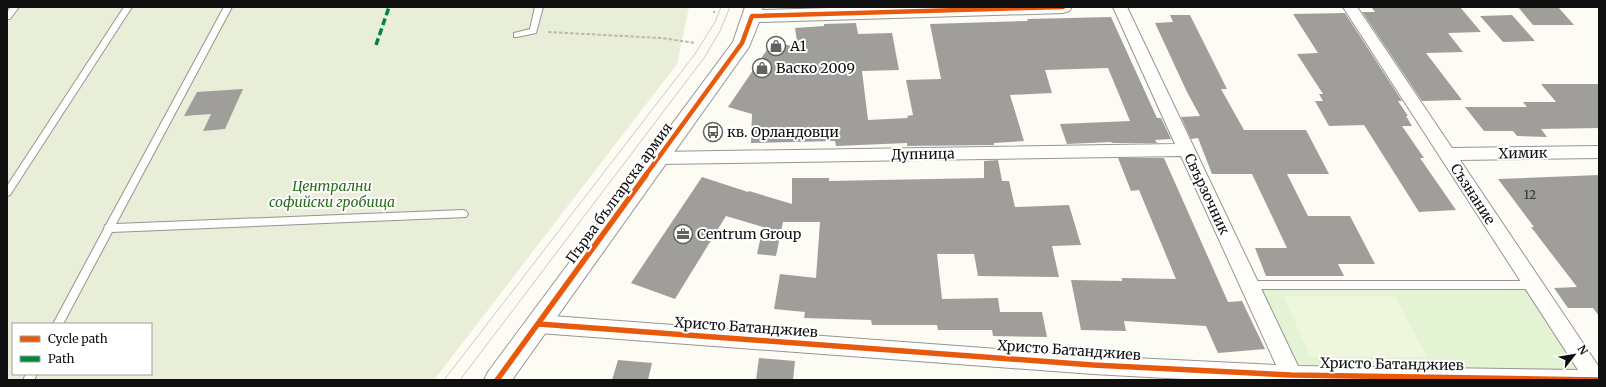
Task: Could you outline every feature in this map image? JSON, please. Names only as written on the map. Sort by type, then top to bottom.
[{"type":"street","points":[[753,11],[1063,7]]},
{"type":"street","name":"Свързочник","points":[[1120,7],[1293,377]]},
{"type":"street","name":"Съзнание","points":[[1350,7],[1597,380]]},
{"type":"street","name":"Първа българска армия","points":[[497,380],[742,43],[753,11]]},
{"type":"street","name":"Дупница","points":[[659,158],[1186,150]]},
{"type":"street","name":"Химик","points":[[1446,154],[1599,152]]},
{"type":"street","name":"Христо Батанджиев","points":[[539,324],[1086,364],[1293,377],[1597,380]]},
{"type":"lane","points":[[7,17],[15,7]]},
{"type":"lane","points":[[7,193],[128,7]]},
{"type":"lane","points":[[59,323],[108,228],[228,7]]},
{"type":"lane","points":[[517,35],[533,31],[540,7]]},
{"type":"lane","points":[[108,228],[463,214]]},
{"type":"lane","points":[[1249,285],[1533,285]]},
{"type":"path","points":[[533,31],[658,37],[683,39],[696,42]]},
{"type":"green space","name":"Централни софийски гробища","points":[[7,7],[689,7],[677,64],[434,380],[7,380]]},
{"type":"green space","points":[[1249,285],[1533,285],[1596,380],[1291,375]]},
{"type":"green space","points":[[1284,296],[1395,296],[1427,357],[1310,357]]},
{"type":"building","points":[[1460,7],[1481,32],[1448,33],[1463,52],[1426,53],[1462,100],[1422,101],[1362,12],[1375,12],[1372,8]]},
{"type":"building","points":[[1518,7],[1558,7],[1574,25],[1533,25]]},
{"type":"building","points":[[1345,13],[1402,101],[1398,101],[1408,116],[1406,116],[1412,126],[1402,126],[1424,158],[1420,158],[1456,210],[1419,212],[1364,125],[1329,126],[1315,101],[1323,101],[1319,94],[1323,94],[1297,54],[1318,53],[1293,14]]},
{"type":"building","points":[[1170,15],[1190,15],[1227,89],[1221,89],[1244,130],[1306,130],[1329,174],[1287,174],[1308,216],[1350,216],[1375,264],[1338,264],[1344,276],[1266,276],[1255,248],[1287,248],[1252,174],[1212,174],[1198,138],[1191,139],[1181,117],[1200,116],[1187,92],[1155,23],[1173,22]]},
{"type":"building","points":[[1512,15],[1535,41],[1503,42],[1480,16]]},
{"type":"building","points":[[1111,17],[1157,118],[1161,118],[1171,139],[1155,140],[1157,143],[1111,142],[1067,144],[1060,124],[1130,121],[1108,68],[1045,70],[1052,93],[1010,95],[1024,141],[994,143],[994,145],[907,146],[907,143],[836,146],[835,141],[751,143],[752,114],[728,107],[773,41],[798,48],[795,28],[824,26],[824,24],[856,23],[858,34],[892,33],[899,70],[862,71],[868,120],[908,118],[907,116],[913,115],[906,80],[941,79],[930,24],[1028,21],[1027,19]]},
{"type":"building","points":[[1541,84],[1599,84],[1599,128],[1541,129],[1547,137],[1517,136],[1513,131],[1484,131],[1465,107],[1527,107],[1523,102],[1556,102]]},
{"type":"building","points":[[243,89],[225,129],[203,131],[211,114],[184,116],[197,92]]},
{"type":"building","points":[[1118,158],[1164,158],[1228,302],[1242,301],[1265,349],[1218,353],[1206,326],[1124,321],[1126,331],[1081,330],[1071,280],[1122,281],[1122,278],[1176,279],[1139,190],[1131,191]]},
{"type":"building","points":[[998,160],[1002,181],[1009,181],[1015,207],[1069,205],[1081,245],[1052,246],[1059,277],[978,276],[974,254],[937,254],[942,299],[998,298],[1000,312],[1042,312],[1047,337],[993,336],[992,330],[938,330],[937,325],[872,325],[871,320],[804,318],[805,312],[774,309],[780,274],[816,278],[820,222],[783,222],[776,256],[757,254],[763,227],[726,216],[675,299],[631,283],[702,177],[792,204],[792,178],[829,178],[829,181],[984,178],[984,161]]},
{"type":"building","points":[[1599,175],[1599,316],[1593,308],[1568,308],[1554,288],[1577,287],[1531,227],[1534,227],[1498,179]]},
{"type":"building","points":[[759,358],[795,361],[793,380],[756,380]]},
{"type":"building","points":[[618,360],[652,363],[648,380],[612,380]]},
{"type":"tram line","points":[[444,380],[695,54],[715,22],[721,7]]},
{"type":"tram line","points":[[460,380],[704,58],[720,31],[730,7]]},
{"type":"marked path","points":[[376,45],[389,7]]},
{"type":"cycle path","points":[[497,380],[742,43],[752,16],[1063,7]]},
{"type":"cycle path","points":[[539,324],[1093,365],[1291,375],[1598,380]]},
{"type":"place","name":"A1","points":[[776,46]]},
{"type":"place","name":"Васко 2009","points":[[762,68]]},
{"type":"place","name":"кв. Орландовци","points":[[713,132]]},
{"type":"place","name":"Centrum Group","points":[[683,234]]}]
